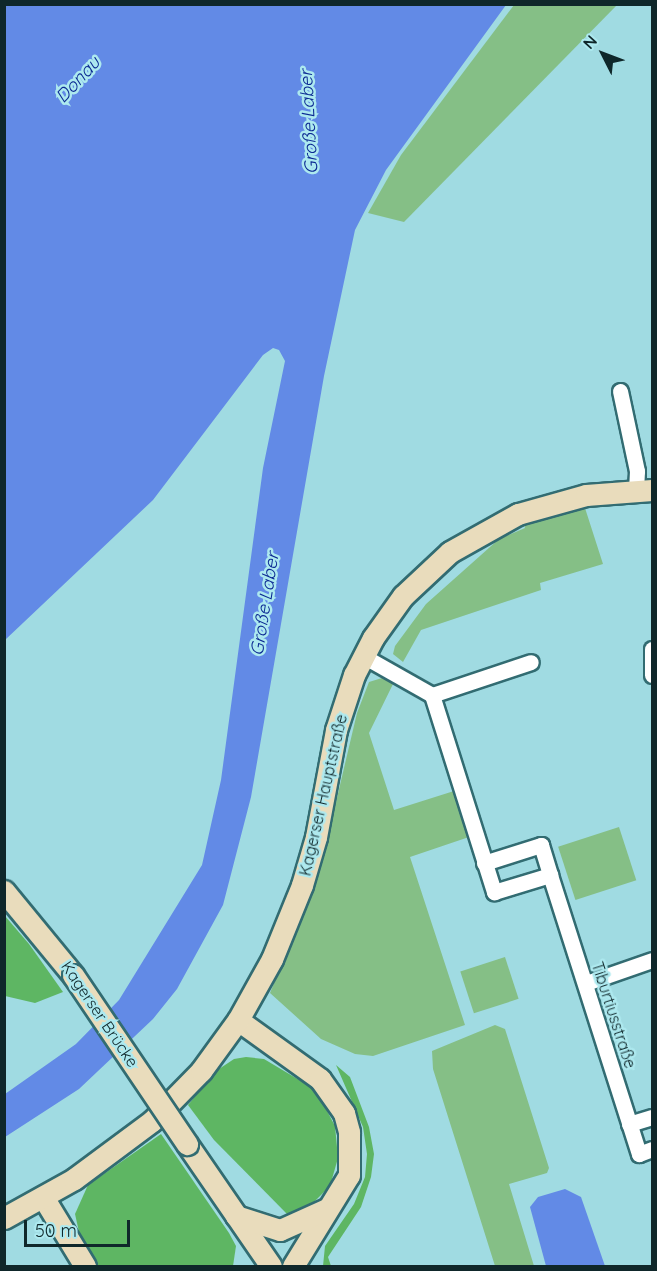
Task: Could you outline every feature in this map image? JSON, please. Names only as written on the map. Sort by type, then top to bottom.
[{"type":"street","name":"Kagerser Hauptstraße","points":[[4,1218],[102,1160],[152,1121],[201,1071],[238,1020],[272,959],[302,885],[316,837],[336,730],[363,656],[384,619],[409,589],[473,537],[543,506],[586,495],[644,490],[620,391]]},
{"type":"street","points":[[652,649],[652,675]]},
{"type":"street","points":[[363,656],[432,695],[494,892],[550,874]]},
{"type":"street","points":[[432,695],[531,662]]},
{"type":"street","name":"Tiburtiusstraße","points":[[484,863],[540,845],[639,1154],[652,1149]]},
{"type":"street","name":"Kagerser Brücke","points":[[4,891],[73,975],[269,1266]]},
{"type":"street","points":[[586,983],[652,960]]},
{"type":"street","points":[[238,1020],[320,1078],[344,1113],[351,1154],[349,1175],[293,1266]]},
{"type":"street","points":[[629,1124],[652,1117]]},
{"type":"street","points":[[43,1197],[85,1266]]},
{"type":"street","points":[[236,1216],[280,1230],[327,1209]]},
{"type":"green space","points":[[514,5],[617,5],[404,222],[368,213],[401,155]]},
{"type":"green space","points":[[585,508],[603,564],[540,583],[541,590],[421,630],[403,662],[393,654],[395,646],[426,604],[499,539],[525,528],[524,524]]},
{"type":"green space","points":[[382,678],[394,682],[369,733],[394,810],[454,791],[469,837],[410,857],[465,1025],[373,1056],[355,1054],[321,1039],[270,993],[319,874],[357,713],[369,682]]},
{"type":"green space","points":[[619,827],[636,880],[575,900],[558,847]]},
{"type":"green space","points":[[5,916],[29,944],[63,992],[35,1003],[5,996]]},
{"type":"green space","points":[[505,957],[519,999],[474,1013],[460,972]]},
{"type":"green space","points":[[495,1025],[505,1029],[549,1168],[547,1173],[509,1184],[534,1266],[495,1266],[433,1069],[432,1051]]},
{"type":"green space","points":[[246,1057],[264,1059],[316,1090],[335,1126],[338,1158],[330,1186],[309,1207],[287,1214],[214,1140],[188,1105],[216,1071],[234,1059]]},
{"type":"green space","points":[[336,1065],[350,1077],[369,1127],[374,1154],[371,1177],[361,1207],[328,1257],[331,1266],[323,1266],[325,1246],[354,1204],[365,1177],[367,1154],[363,1127]]},
{"type":"green space","points":[[161,1134],[229,1233],[236,1246],[233,1266],[97,1266],[81,1241],[75,1214],[88,1185]]},
{"type":"water","points":[[5,5],[506,5],[386,170],[355,230],[324,376],[251,797],[223,905],[177,989],[153,1019],[79,1089],[5,1137],[5,1094],[76,1044],[119,1000],[202,865],[221,780],[263,468],[285,361],[279,350],[273,348],[263,355],[153,500],[5,640]]},
{"type":"water","points":[[565,1189],[581,1197],[605,1266],[546,1266],[530,1207],[538,1197]]},
{"type":"water label","name":"Donau","points":[[78,80]]},
{"type":"water label","name":"Große Laber","points":[[309,122]]},
{"type":"water label","name":"Große Laber","points":[[265,604]]}]
